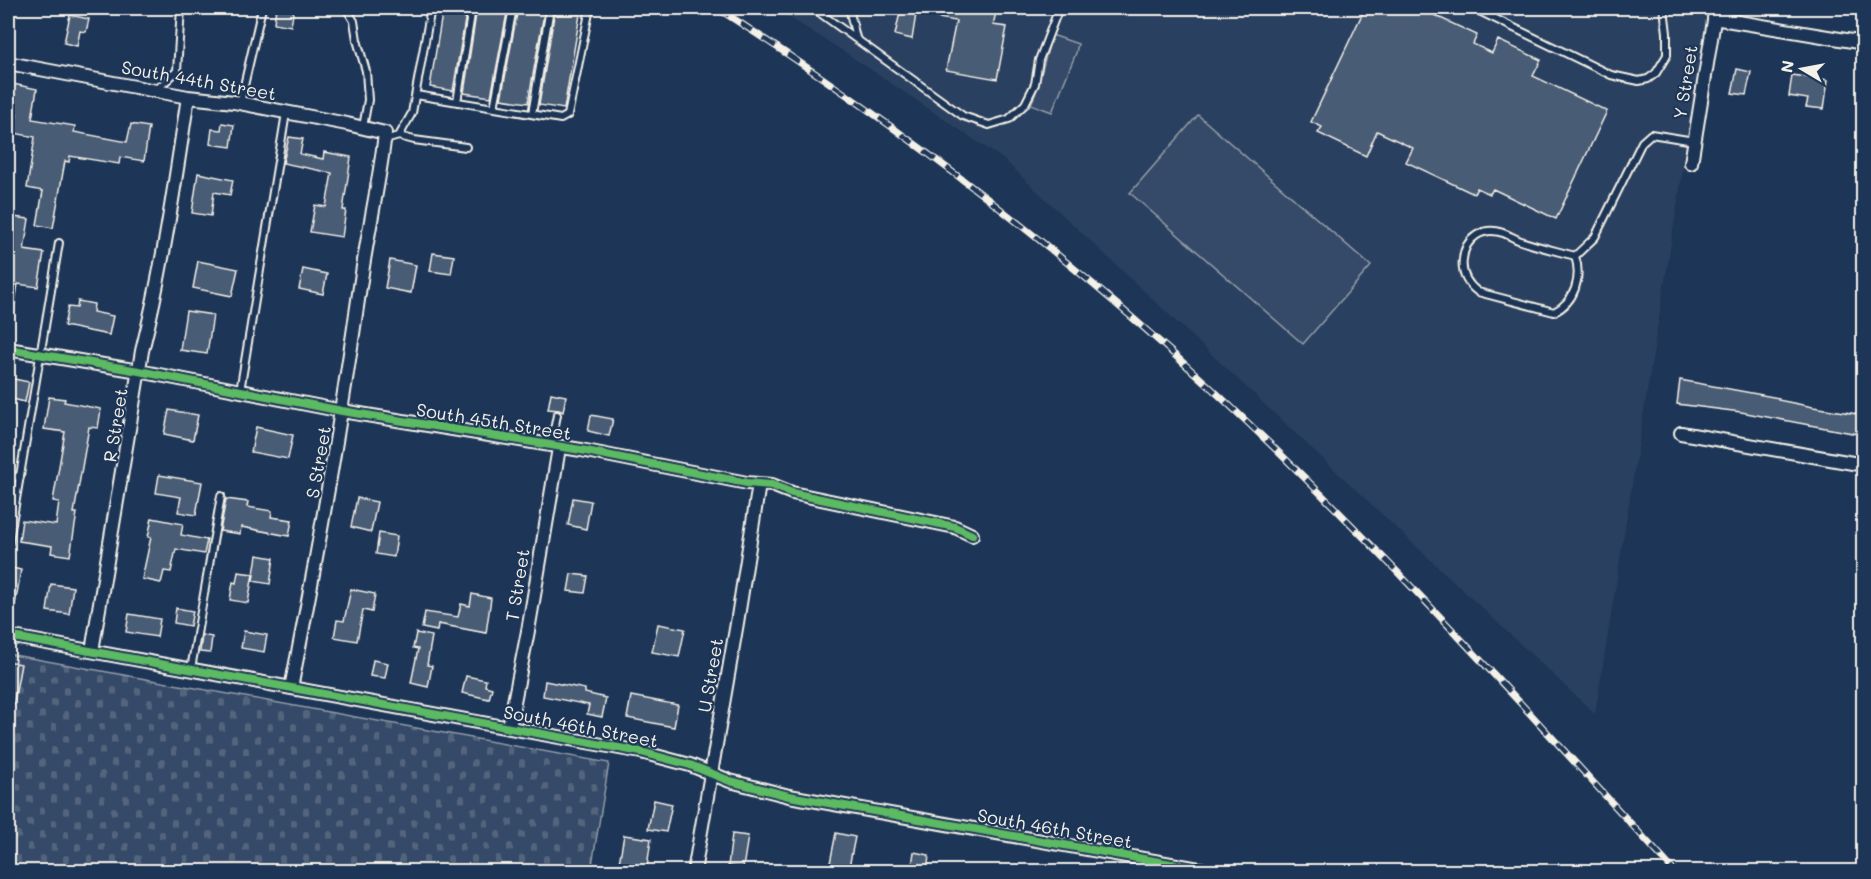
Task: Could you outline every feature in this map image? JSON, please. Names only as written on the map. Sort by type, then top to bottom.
[{"type":"street","points":[[1715,13],[1863,43]]},
{"type":"street","name":"Y Street","points":[[1690,163],[1715,13]]},
{"type":"street","name":"South 44th Street","points":[[8,63],[347,124],[385,136]]},
{"type":"street","name":"R Street","points":[[92,651],[139,371],[176,178],[188,97]]},
{"type":"street","name":"S Street","points":[[291,688],[342,411],[385,136]]},
{"type":"street","name":"South 45th Street","points":[[8,349],[139,371],[342,411],[772,485],[792,493],[955,527],[972,535]]},
{"type":"street","points":[[1681,433],[1863,465]]},
{"type":"street","name":"T Street","points":[[509,727],[528,631],[555,447]]},
{"type":"street","name":"U Street","points":[[694,872],[759,484]]},
{"type":"street","name":"South 46th Street","points":[[8,636],[641,752],[690,765],[730,781],[789,796],[1216,872]]},
{"type":"lane","points":[[155,91],[177,71],[181,8]]},
{"type":"lane","points":[[240,104],[262,8]]},
{"type":"lane","points":[[346,8],[354,21],[366,71],[368,100],[363,128]]},
{"type":"lane","points":[[399,136],[412,113],[431,8]]},
{"type":"lane","points":[[457,102],[472,8]]},
{"type":"lane","points":[[494,108],[513,8]]},
{"type":"lane","points":[[532,114],[550,8]]},
{"type":"lane","points":[[416,96],[561,118],[568,115],[589,13],[588,8]]},
{"type":"lane","points":[[813,8],[963,116],[989,124],[1009,119],[1025,104],[1035,84],[1039,60],[1059,8]]},
{"type":"lane","points":[[849,8],[856,38]]},
{"type":"lane","points":[[1473,8],[1611,75],[1639,81],[1648,79],[1656,73],[1666,55],[1667,33],[1664,8]]},
{"type":"lane","points":[[240,392],[286,113]]},
{"type":"lane","points":[[1575,256],[1595,237],[1642,142],[1651,134],[1694,141]]},
{"type":"lane","points":[[385,136],[399,136],[414,141],[466,147]]},
{"type":"lane","points":[[1489,231],[1575,256],[1578,275],[1574,292],[1561,309],[1554,312],[1478,292],[1465,278],[1462,261],[1467,245],[1473,238],[1489,231]]},
{"type":"lane","points":[[8,547],[59,243]]},
{"type":"lane","points":[[555,447],[557,415]]},
{"type":"lane","points":[[8,476],[20,477]]},
{"type":"lane","points":[[191,669],[221,496]]},
{"type":"shaded area","points":[[774,8],[1709,8],[1595,714],[1003,159],[837,47]]},
{"type":"green space","points":[[1052,35],[1078,44],[1052,112],[1031,104]]},
{"type":"green space","points":[[1198,115],[1371,266],[1303,344],[1130,193]]},
{"type":"green space","points":[[8,654],[609,763],[591,871],[8,871]]},
{"type":"building","points":[[276,8],[294,8],[291,26],[274,23]]},
{"type":"building","points":[[443,8],[467,8],[453,91],[430,87]]},
{"type":"building","points":[[477,8],[508,8],[491,97],[464,93]]},
{"type":"building","points":[[518,8],[545,8],[528,103],[501,99]]},
{"type":"building","points":[[901,8],[997,8],[993,25],[1007,27],[997,79],[946,70],[956,21],[916,14],[912,39],[895,35]]},
{"type":"building","points":[[1365,8],[1419,8],[1477,35],[1473,44],[1492,53],[1498,40],[1541,60],[1533,76],[1607,111],[1556,219],[1493,189],[1490,194],[1477,188],[1474,194],[1406,162],[1413,148],[1377,131],[1366,156],[1318,133],[1322,127],[1311,122]]},
{"type":"building","points":[[555,10],[580,14],[564,109],[539,105]]},
{"type":"building","points":[[70,15],[89,19],[86,32],[80,31],[77,46],[64,43]]},
{"type":"building","points":[[1737,69],[1751,72],[1746,95],[1732,93]]},
{"type":"building","points":[[1792,75],[1828,80],[1824,109],[1806,107],[1808,99],[1789,96]]},
{"type":"building","points":[[8,83],[37,89],[32,119],[75,126],[74,132],[127,142],[131,124],[149,127],[144,161],[120,157],[119,164],[70,156],[69,162],[65,161],[53,228],[37,225],[43,191],[27,188],[35,137],[14,133],[17,115],[8,114]]},
{"type":"building","points":[[222,123],[234,125],[231,147],[210,144],[212,129],[221,130]]},
{"type":"building","points":[[289,137],[303,139],[300,154],[323,159],[324,152],[351,157],[343,210],[346,210],[342,237],[310,232],[315,205],[326,207],[332,173],[283,163]]},
{"type":"building","points":[[198,173],[233,180],[230,195],[214,192],[211,216],[192,213]]},
{"type":"building","points":[[13,217],[29,219],[24,250],[44,253],[38,287],[18,284],[14,309],[8,308],[8,250]]},
{"type":"building","points":[[433,253],[454,256],[451,274],[430,271]]},
{"type":"building","points":[[390,260],[416,265],[411,293],[385,288]]},
{"type":"building","points":[[198,261],[238,269],[232,296],[193,288]]},
{"type":"building","points":[[303,269],[327,274],[323,294],[299,289]]},
{"type":"building","points":[[78,301],[94,304],[93,312],[113,316],[109,335],[64,326],[68,307],[77,308]]},
{"type":"building","points":[[186,311],[213,315],[207,354],[180,350]]},
{"type":"building","points":[[9,378],[29,382],[25,402],[8,398]]},
{"type":"building","points":[[1680,380],[1863,415],[1863,435],[1741,412],[1677,404]]},
{"type":"building","points":[[551,393],[566,396],[563,412],[548,409]]},
{"type":"building","points":[[49,397],[101,409],[98,428],[89,427],[74,513],[77,513],[70,556],[51,553],[52,546],[19,541],[22,520],[56,525],[59,502],[53,501],[65,432],[44,429]]},
{"type":"building","points":[[169,410],[198,415],[193,440],[164,434]]},
{"type":"building","points":[[591,415],[613,419],[609,436],[588,431]]},
{"type":"building","points":[[256,427],[293,435],[288,459],[251,452]]},
{"type":"building","points":[[159,475],[202,482],[196,515],[178,512],[181,497],[156,493]]},
{"type":"building","points":[[357,498],[377,502],[371,532],[351,527]]},
{"type":"building","points":[[573,498],[591,501],[586,529],[568,525]]},
{"type":"building","points":[[226,499],[248,502],[247,507],[272,511],[271,517],[292,520],[289,536],[241,527],[240,534],[220,531]]},
{"type":"building","points":[[152,518],[183,524],[181,535],[207,540],[204,554],[176,549],[171,572],[164,571],[161,583],[142,579],[151,537],[148,537]]},
{"type":"building","points":[[379,533],[397,536],[394,557],[376,554]]},
{"type":"building","points":[[257,555],[274,558],[270,584],[253,581]]},
{"type":"building","points":[[8,567],[21,570],[14,611],[8,611]]},
{"type":"building","points":[[238,572],[253,574],[248,603],[230,600],[233,582],[236,583]]},
{"type":"building","points":[[571,574],[588,576],[585,593],[568,591]]},
{"type":"building","points":[[51,584],[73,587],[69,614],[47,611]]},
{"type":"building","points":[[351,589],[375,594],[372,612],[363,610],[357,641],[334,637],[337,620],[344,621]]},
{"type":"building","points":[[472,594],[491,598],[486,633],[438,624],[437,631],[422,628],[425,612],[458,617],[461,604],[470,606]]},
{"type":"building","points":[[176,608],[193,611],[190,626],[174,623]]},
{"type":"building","points":[[129,614],[160,619],[157,637],[126,632]]},
{"type":"building","points":[[658,624],[685,629],[679,657],[652,652]]},
{"type":"building","points":[[244,631],[267,635],[264,652],[241,648]]},
{"type":"building","points":[[416,633],[432,636],[427,665],[432,666],[428,687],[411,683],[418,649],[413,648]]},
{"type":"building","points":[[202,635],[212,637],[210,653],[200,652]]},
{"type":"building","points":[[373,660],[388,663],[385,678],[370,676]]},
{"type":"building","points":[[8,661],[21,664],[13,707],[8,707]]},
{"type":"building","points":[[466,676],[486,680],[485,686],[492,688],[489,699],[462,693]]},
{"type":"building","points":[[545,681],[585,689],[585,693],[606,698],[602,717],[587,714],[589,705],[543,696]]},
{"type":"building","points":[[631,696],[678,705],[674,727],[627,718]]},
{"type":"building","points":[[654,800],[672,804],[666,832],[648,829]]},
{"type":"building","points":[[836,833],[855,837],[849,867],[830,863]]},
{"type":"building","points":[[732,834],[748,836],[743,868],[728,866]]},
{"type":"building","points":[[624,835],[651,839],[647,867],[619,863]]},
{"type":"building","points":[[914,852],[929,855],[927,872],[911,872]]},
{"type":"railway","points":[[717,8],[846,95],[972,187],[1094,285],[1211,388],[1390,564],[1675,872]]},
{"type":"cycle path","points":[[8,349],[139,371],[342,411],[581,450],[747,483],[772,485],[792,493],[955,527],[972,535]]},
{"type":"cycle path","points":[[8,636],[641,752],[690,765],[730,781],[789,796],[1216,872]]}]
